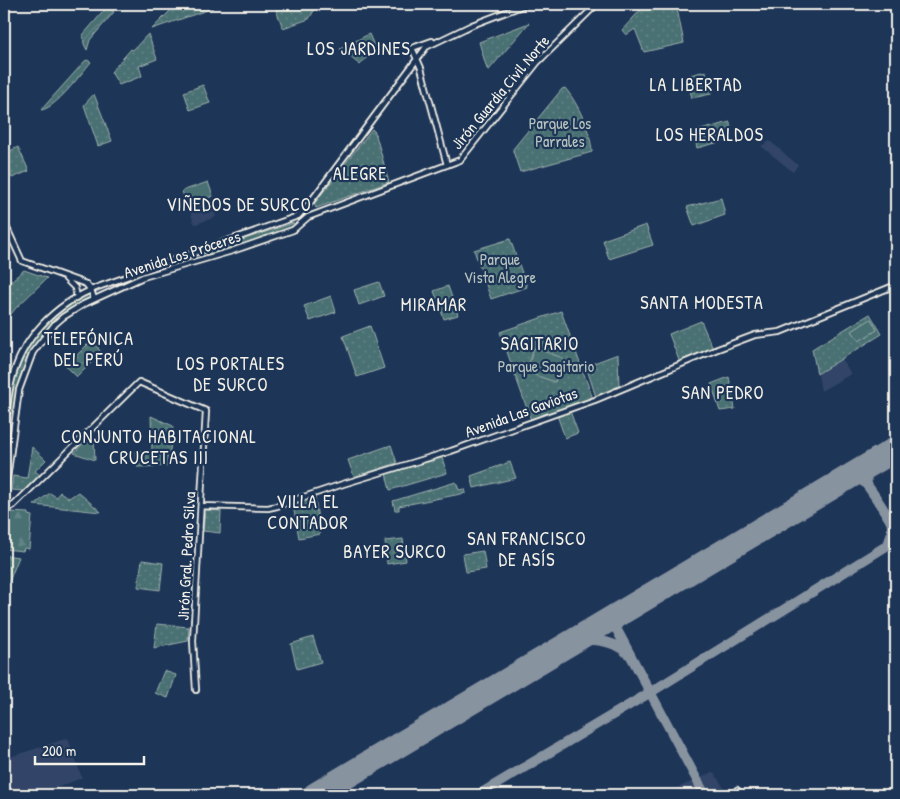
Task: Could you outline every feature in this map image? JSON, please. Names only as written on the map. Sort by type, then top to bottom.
[{"type":"main road","points":[[417,58],[430,44],[472,24],[527,4]]},
{"type":"main road","name":"Jirón Guardia Civil Norte","points":[[300,223],[308,217],[462,158],[537,63],[597,4]]},
{"type":"main road","points":[[445,37],[412,48],[417,58],[447,165]]},
{"type":"main road","name":"Avenida Los Próceres","points":[[4,436],[11,382],[25,346],[53,313],[91,290],[298,216],[309,204],[417,58]]},
{"type":"main road","points":[[4,222],[22,261],[86,284],[91,290],[94,300]]},
{"type":"main road","name":"Avenida Los Próceres","points":[[4,501],[6,466],[19,390],[30,358],[50,329],[64,317],[94,300],[143,277],[232,251],[293,230],[300,223]]},
{"type":"main road","points":[[61,276],[68,280],[74,288],[77,297]]},
{"type":"main road","name":"Avenida Las Gaviotas","points":[[202,506],[268,508],[450,451],[595,400],[755,335],[780,332],[896,285]]},
{"type":"main road","name":"Jirón Gral. Pedro Silva","points":[[4,511],[14,506],[139,382],[206,410],[194,644],[196,690]]},
{"type":"main road","points":[[6,418],[15,420]]},
{"type":"main road","points":[[737,790],[742,795]]},
{"type":"shaded area","points":[[770,141],[798,165],[793,172],[761,146]]},
{"type":"shaded area","points":[[211,201],[216,217],[194,223],[189,209]]},
{"type":"shaded area","points":[[842,359],[851,374],[821,391],[818,374]]},
{"type":"shaded area","points":[[68,738],[82,778],[51,790],[53,795],[4,795],[4,759]]},
{"type":"shaded area","points":[[713,772],[729,795],[678,795],[675,789]]},
{"type":"green space","points":[[294,4],[318,4],[309,19],[283,28],[276,10]]},
{"type":"green space","points":[[646,4],[676,4],[684,43],[644,52],[635,29],[626,35],[622,30]]},
{"type":"green space","points":[[108,6],[114,12],[90,40],[87,50],[83,35]]},
{"type":"green space","points":[[174,7],[212,7],[213,8],[152,29]]},
{"type":"green space","points":[[529,23],[489,70],[487,69],[479,42]]},
{"type":"green space","points":[[148,34],[157,59],[139,66],[142,76],[119,85],[111,72],[131,49],[133,50]]},
{"type":"green space","points":[[369,34],[375,48],[360,65],[340,49]]},
{"type":"green space","points":[[85,61],[91,62],[68,90],[53,104],[41,110]]},
{"type":"green space","points":[[706,71],[711,94],[692,98],[686,76]]},
{"type":"green space","points":[[203,85],[210,103],[190,110],[184,92]]},
{"type":"green space","name":"Parque Los Parrales","points":[[565,88],[583,118],[592,152],[520,172],[513,149],[562,89]]},
{"type":"green space","points":[[94,94],[112,141],[98,146],[84,105]]},
{"type":"green space","points":[[730,122],[731,139],[697,148],[693,132]]},
{"type":"green space","points":[[372,129],[375,132],[389,182],[316,208],[314,204]]},
{"type":"green space","points":[[18,147],[29,171],[12,178],[4,159],[4,154]]},
{"type":"green space","points":[[208,182],[213,196],[187,206],[182,191]]},
{"type":"green space","points":[[721,198],[725,215],[694,226],[687,207]]},
{"type":"green space","points":[[293,223],[295,224],[294,226],[217,254],[203,253]]},
{"type":"green space","points":[[646,225],[653,245],[609,259],[603,240]]},
{"type":"green space","name":"Parque Vista Alegre","points":[[510,239],[527,287],[491,299],[474,250]]},
{"type":"green space","points":[[24,270],[47,278],[8,318],[5,286]]},
{"type":"green space","points":[[379,282],[384,296],[359,305],[354,290]]},
{"type":"green space","points":[[448,286],[458,315],[444,319],[434,291]]},
{"type":"green space","points":[[89,294],[91,298],[59,318],[46,330],[36,344],[21,375],[13,412],[10,414],[10,401],[16,377],[31,344],[45,325],[62,309]]},
{"type":"green space","points":[[331,296],[336,312],[310,321],[304,306]]},
{"type":"green space","name":"Parque Sagitario","points":[[561,311],[593,399],[531,420],[500,332]]},
{"type":"green space","points":[[870,314],[882,334],[817,374],[812,349]]},
{"type":"green space","points":[[871,319],[877,330],[859,341],[852,331]]},
{"type":"green space","points":[[701,321],[713,349],[680,363],[669,334]]},
{"type":"green space","points":[[370,326],[384,368],[357,377],[343,336]]},
{"type":"green space","points":[[93,339],[101,353],[77,377],[66,366]]},
{"type":"green space","points":[[534,348],[563,358],[555,382],[526,372]]},
{"type":"green space","points":[[618,354],[619,387],[596,397],[586,366]]},
{"type":"green space","points":[[729,377],[735,409],[720,411],[711,384]]},
{"type":"green space","points":[[570,411],[578,433],[565,438],[557,415]]},
{"type":"green space","points":[[151,416],[173,426],[168,466],[137,467],[136,451],[152,451]]},
{"type":"green space","points":[[90,436],[94,438],[95,460],[74,453]]},
{"type":"green space","points":[[391,445],[397,463],[354,477],[348,460]]},
{"type":"green space","points":[[32,447],[46,460],[35,471],[41,476],[26,491],[11,490],[13,476],[27,478]]},
{"type":"green space","points":[[442,458],[447,473],[390,490],[386,474]]},
{"type":"green space","points":[[510,462],[516,478],[474,488],[471,476]]},
{"type":"green space","points":[[456,482],[459,490],[465,489],[466,493],[399,506],[399,510],[395,510],[393,501]]},
{"type":"green space","points":[[60,492],[69,498],[78,492],[101,512],[34,505],[50,493],[56,497]]},
{"type":"green space","points":[[315,498],[320,534],[299,538],[293,505]]},
{"type":"green space","points":[[205,510],[221,511],[220,533],[203,531]]},
{"type":"green space","points":[[10,512],[28,513],[28,515],[32,516],[29,549],[24,548],[23,551],[4,549]]},
{"type":"green space","points":[[403,539],[406,561],[387,564],[385,541]]},
{"type":"green space","points":[[483,551],[486,569],[466,572],[463,554]]},
{"type":"green space","points":[[4,555],[19,557],[8,584],[4,584]]},
{"type":"green space","points":[[142,560],[163,563],[160,590],[138,587]]},
{"type":"green space","points":[[157,624],[189,627],[188,641],[154,648]]},
{"type":"green space","points":[[313,637],[321,662],[297,669],[291,644]]},
{"type":"green space","points":[[164,671],[176,675],[168,698],[155,693]]},
{"type":"taxiway","points":[[867,484],[866,474],[873,463]]},
{"type":"taxiway","points":[[849,477],[864,482],[891,522],[891,537],[887,545]]},
{"type":"taxiway","points":[[478,795],[651,692],[896,540]]},
{"type":"taxiway","points":[[620,614],[616,621],[617,630],[705,795]]},
{"type":"taxiway","points":[[602,624],[612,625],[617,630]]},
{"type":"taxiway","points":[[563,647],[579,641],[597,640],[614,645],[628,654]]},
{"type":"taxiway","points":[[335,795],[337,788],[347,776]]},
{"type":"taxiway","points":[[318,794],[333,795]]},
{"type":"runway","points":[[315,795],[896,449]]},
{"type":"district","name":"LOS JARDINES","points":[[359,49]]},
{"type":"district","name":"LA LIBERTAD","points":[[696,85]]},
{"type":"district","name":"LOS HERALDOS","points":[[710,135]]},
{"type":"district","name":"ALEGRE","points":[[360,174]]},
{"type":"district","name":"VIÑEDOS DE SURCO","points":[[239,205]]},
{"type":"district","name":"SANTA MODESTA","points":[[702,303]]},
{"type":"district","name":"MIRAMAR","points":[[434,305]]},
{"type":"district","name":"SAGITARIO","points":[[540,344]]},
{"type":"district","name":"TELEFÓNICA DEL PERÚ","points":[[89,349]]},
{"type":"district","name":"LOS PORTALES DE SURCO","points":[[231,374]]},
{"type":"district","name":"SAN PEDRO","points":[[723,393]]},
{"type":"district","name":"CONJUNTO HABITACIONAL CRUCETAS III","points":[[159,447]]},
{"type":"district","name":"VILLA EL CONTADOR","points":[[308,512]]},
{"type":"district","name":"SAN FRANCISCO DE ASÍS","points":[[527,549]]},
{"type":"district","name":"BAYER SURCO","points":[[395,552]]}]
